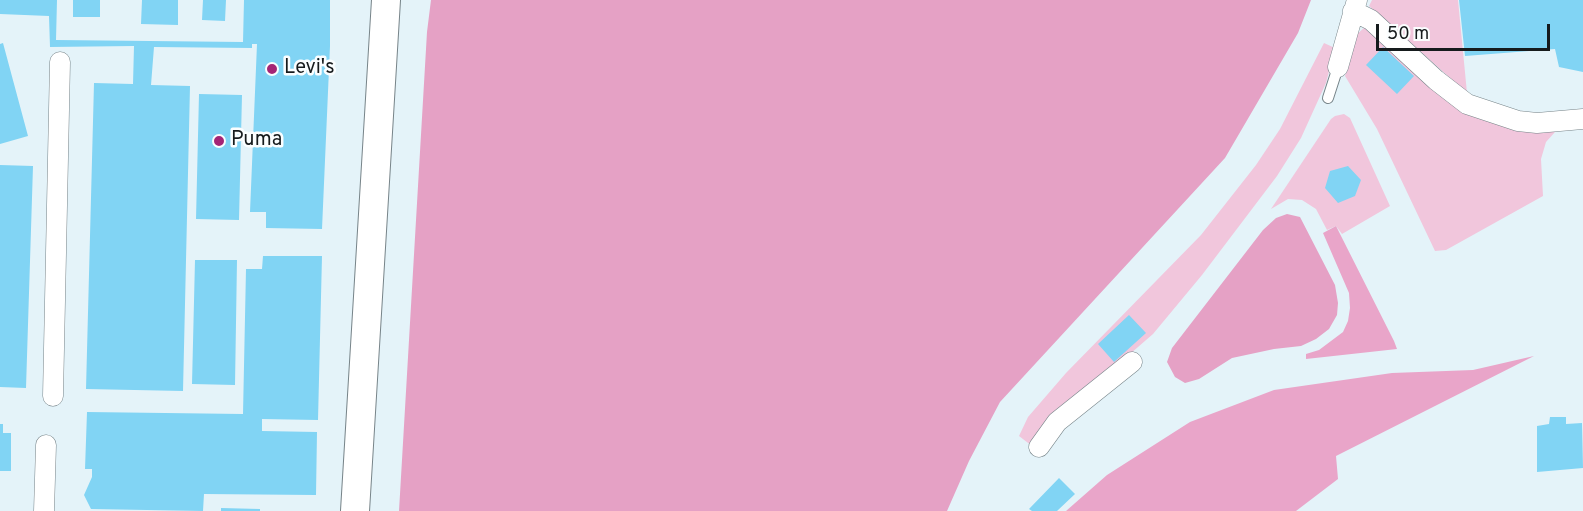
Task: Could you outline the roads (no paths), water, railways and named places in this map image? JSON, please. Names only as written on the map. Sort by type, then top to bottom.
[{"type":"street","points":[[355,511],[386,0]]},
{"type":"street","points":[[1338,67],[1355,6],[1436,80],[1467,104],[1518,121],[1537,123],[1583,119]]},
{"type":"street","points":[[52,396],[60,62]]},
{"type":"street","points":[[1039,447],[1057,422],[1132,362]]},
{"type":"street","points":[[44,511],[46,445]]},
{"type":"lane","points":[[1328,98],[1338,67]]},
{"type":"place","name":"Levi's","points":[[272,69]]},
{"type":"place","name":"Puma","points":[[219,141]]}]
